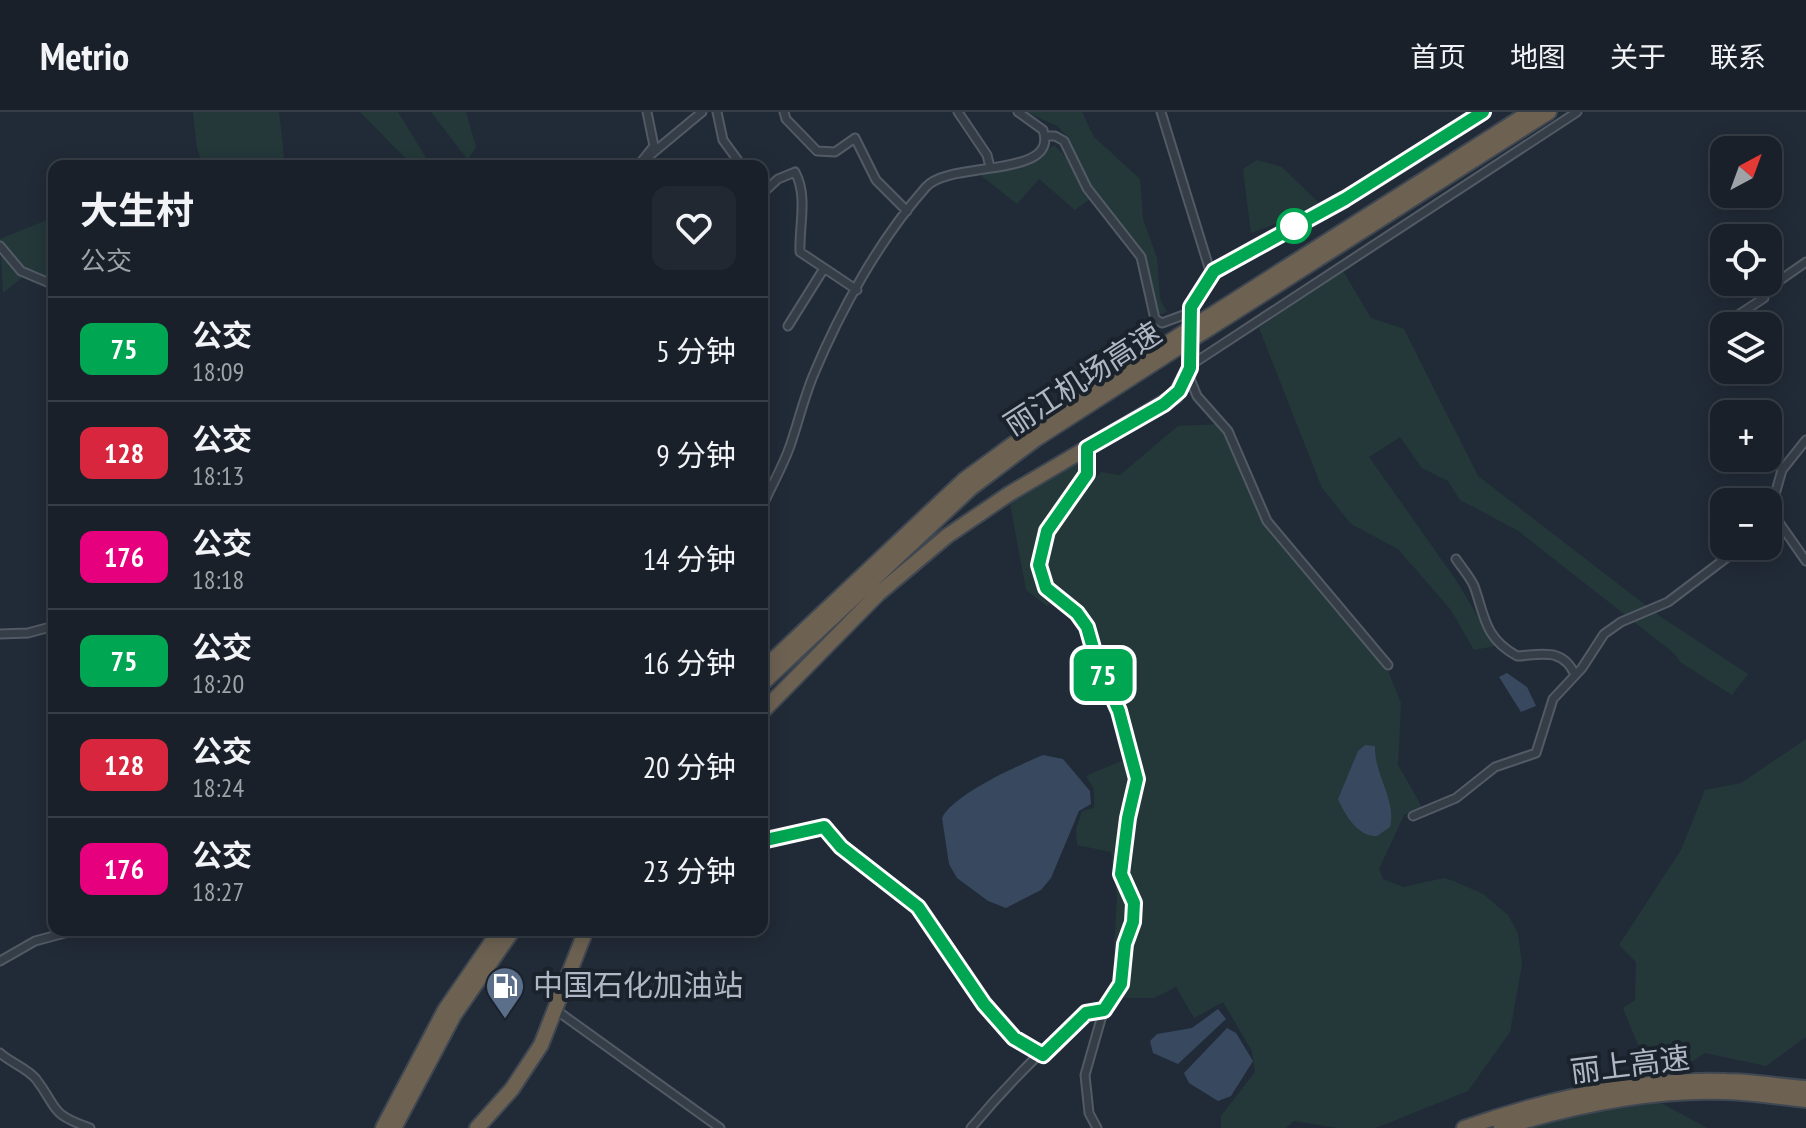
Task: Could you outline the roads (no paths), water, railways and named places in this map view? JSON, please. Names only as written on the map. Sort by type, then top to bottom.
[{"type":"highway","points":[[768,706],[861,611],[930,549],[987,508],[1170,400],[1189,370],[1199,322],[1197,292],[1211,274],[1229,260],[1360,190],[1483,112]]},
{"type":"highway","name":"丽江机场高速","points":[[768,678],[971,488],[1036,439],[1178,342],[1199,322],[1530,112]]},
{"type":"highway","name":"丽江机场高速","points":[[1199,322],[1549,112]]},
{"type":"highway","name":"丽江机场高速","points":[[768,664],[964,480],[1031,431],[1178,342]]},
{"type":"highway","points":[[383,1128],[445,1010],[496,936]]},
{"type":"highway","points":[[394,1128],[454,1015],[509,936]]},
{"type":"highway","points":[[477,1128],[528,1068],[556,1010],[584,936]]},
{"type":"highway","name":"丽上高速","points":[[1464,1128],[1571,1104],[1726,1086],[1806,1088]]},
{"type":"highway","name":"丽上高速","points":[[1726,1086],[1806,1100]]},
{"type":"highway","name":"丽上高速","points":[[1501,1128],[1571,1104]]},
{"type":"street","points":[[647,112],[655,139],[649,156]]},
{"type":"street","points":[[645,160],[702,112]]},
{"type":"street","points":[[717,112],[723,140],[738,160]]},
{"type":"street","points":[[784,112],[786,119],[817,151],[835,152],[855,138],[876,180],[907,211]]},
{"type":"street","points":[[958,112],[987,155],[990,167]]},
{"type":"street","points":[[768,494],[790,447],[813,377],[857,290],[907,211],[937,177],[1032,159],[1041,151],[1045,136],[1041,127],[1018,112]]},
{"type":"street","points":[[1161,112],[1211,274]]},
{"type":"street","points":[[1388,665],[1267,521],[1228,431],[1197,396],[1189,370],[1577,112]]},
{"type":"street","points":[[1045,136],[1055,136],[1064,141],[1087,188],[1141,257],[1155,319],[1162,323],[1199,322]]},
{"type":"street","points":[[768,188],[778,179],[795,172],[804,190],[799,215],[800,252],[857,290]]},
{"type":"street","points":[[0,246],[21,271],[48,282]]},
{"type":"street","points":[[1743,312],[1764,298],[1763,292],[1806,262]]},
{"type":"street","points":[[788,326],[823,270]]},
{"type":"street","points":[[1777,488],[1782,470],[1806,440]]},
{"type":"street","points":[[1087,448],[1087,474],[1047,531],[1039,565],[1046,588],[1077,613],[1087,627],[1097,662],[1119,711],[1137,779],[1121,874],[1134,903],[1133,922],[1125,944],[1121,984],[1104,1010],[1084,1082],[1089,1113],[1097,1128]]},
{"type":"street","points":[[1782,531],[1806,561]]},
{"type":"street","points":[[1456,559],[1473,583],[1482,619],[1500,643],[1519,657],[1554,653],[1568,662],[1575,675]]},
{"type":"street","points":[[1413,816],[1456,798],[1495,767],[1536,753],[1553,699],[1575,675],[1594,646],[1613,627],[1668,602],[1724,560]]},
{"type":"street","points":[[0,634],[28,633],[48,628]]},
{"type":"street","points":[[768,840],[824,827],[841,847],[918,907],[984,1004],[1014,1038],[1043,1055]]},
{"type":"street","points":[[0,961],[35,941],[54,936]]},
{"type":"street","points":[[556,1010],[720,1128]]},
{"type":"street","points":[[971,1128],[1027,1064],[1043,1055],[1086,1013],[1104,1010]]},
{"type":"street","points":[[0,1053],[36,1079],[54,1109],[68,1120],[90,1128]]},
{"type":"water","points":[[1507,673],[1527,687],[1536,706],[1521,712],[1499,677]]},
{"type":"water","points":[[1365,745],[1375,746],[1390,807],[1390,827],[1377,836],[1358,829],[1338,799],[1358,751]]},
{"type":"water","points":[[1043,755],[1063,759],[1090,791],[1091,804],[1079,811],[1051,878],[1041,890],[1006,908],[988,901],[957,878],[949,864],[942,818],[972,790]]},
{"type":"water","points":[[1218,1009],[1226,1019],[1178,1064],[1153,1053],[1150,1041],[1157,1034],[1192,1028]]},
{"type":"water","points":[[1227,1028],[1236,1033],[1253,1061],[1231,1096],[1218,1101],[1189,1083],[1184,1073]]},
{"type":"place","name":"中国石化加油站","points":[[505,1020]]}]
